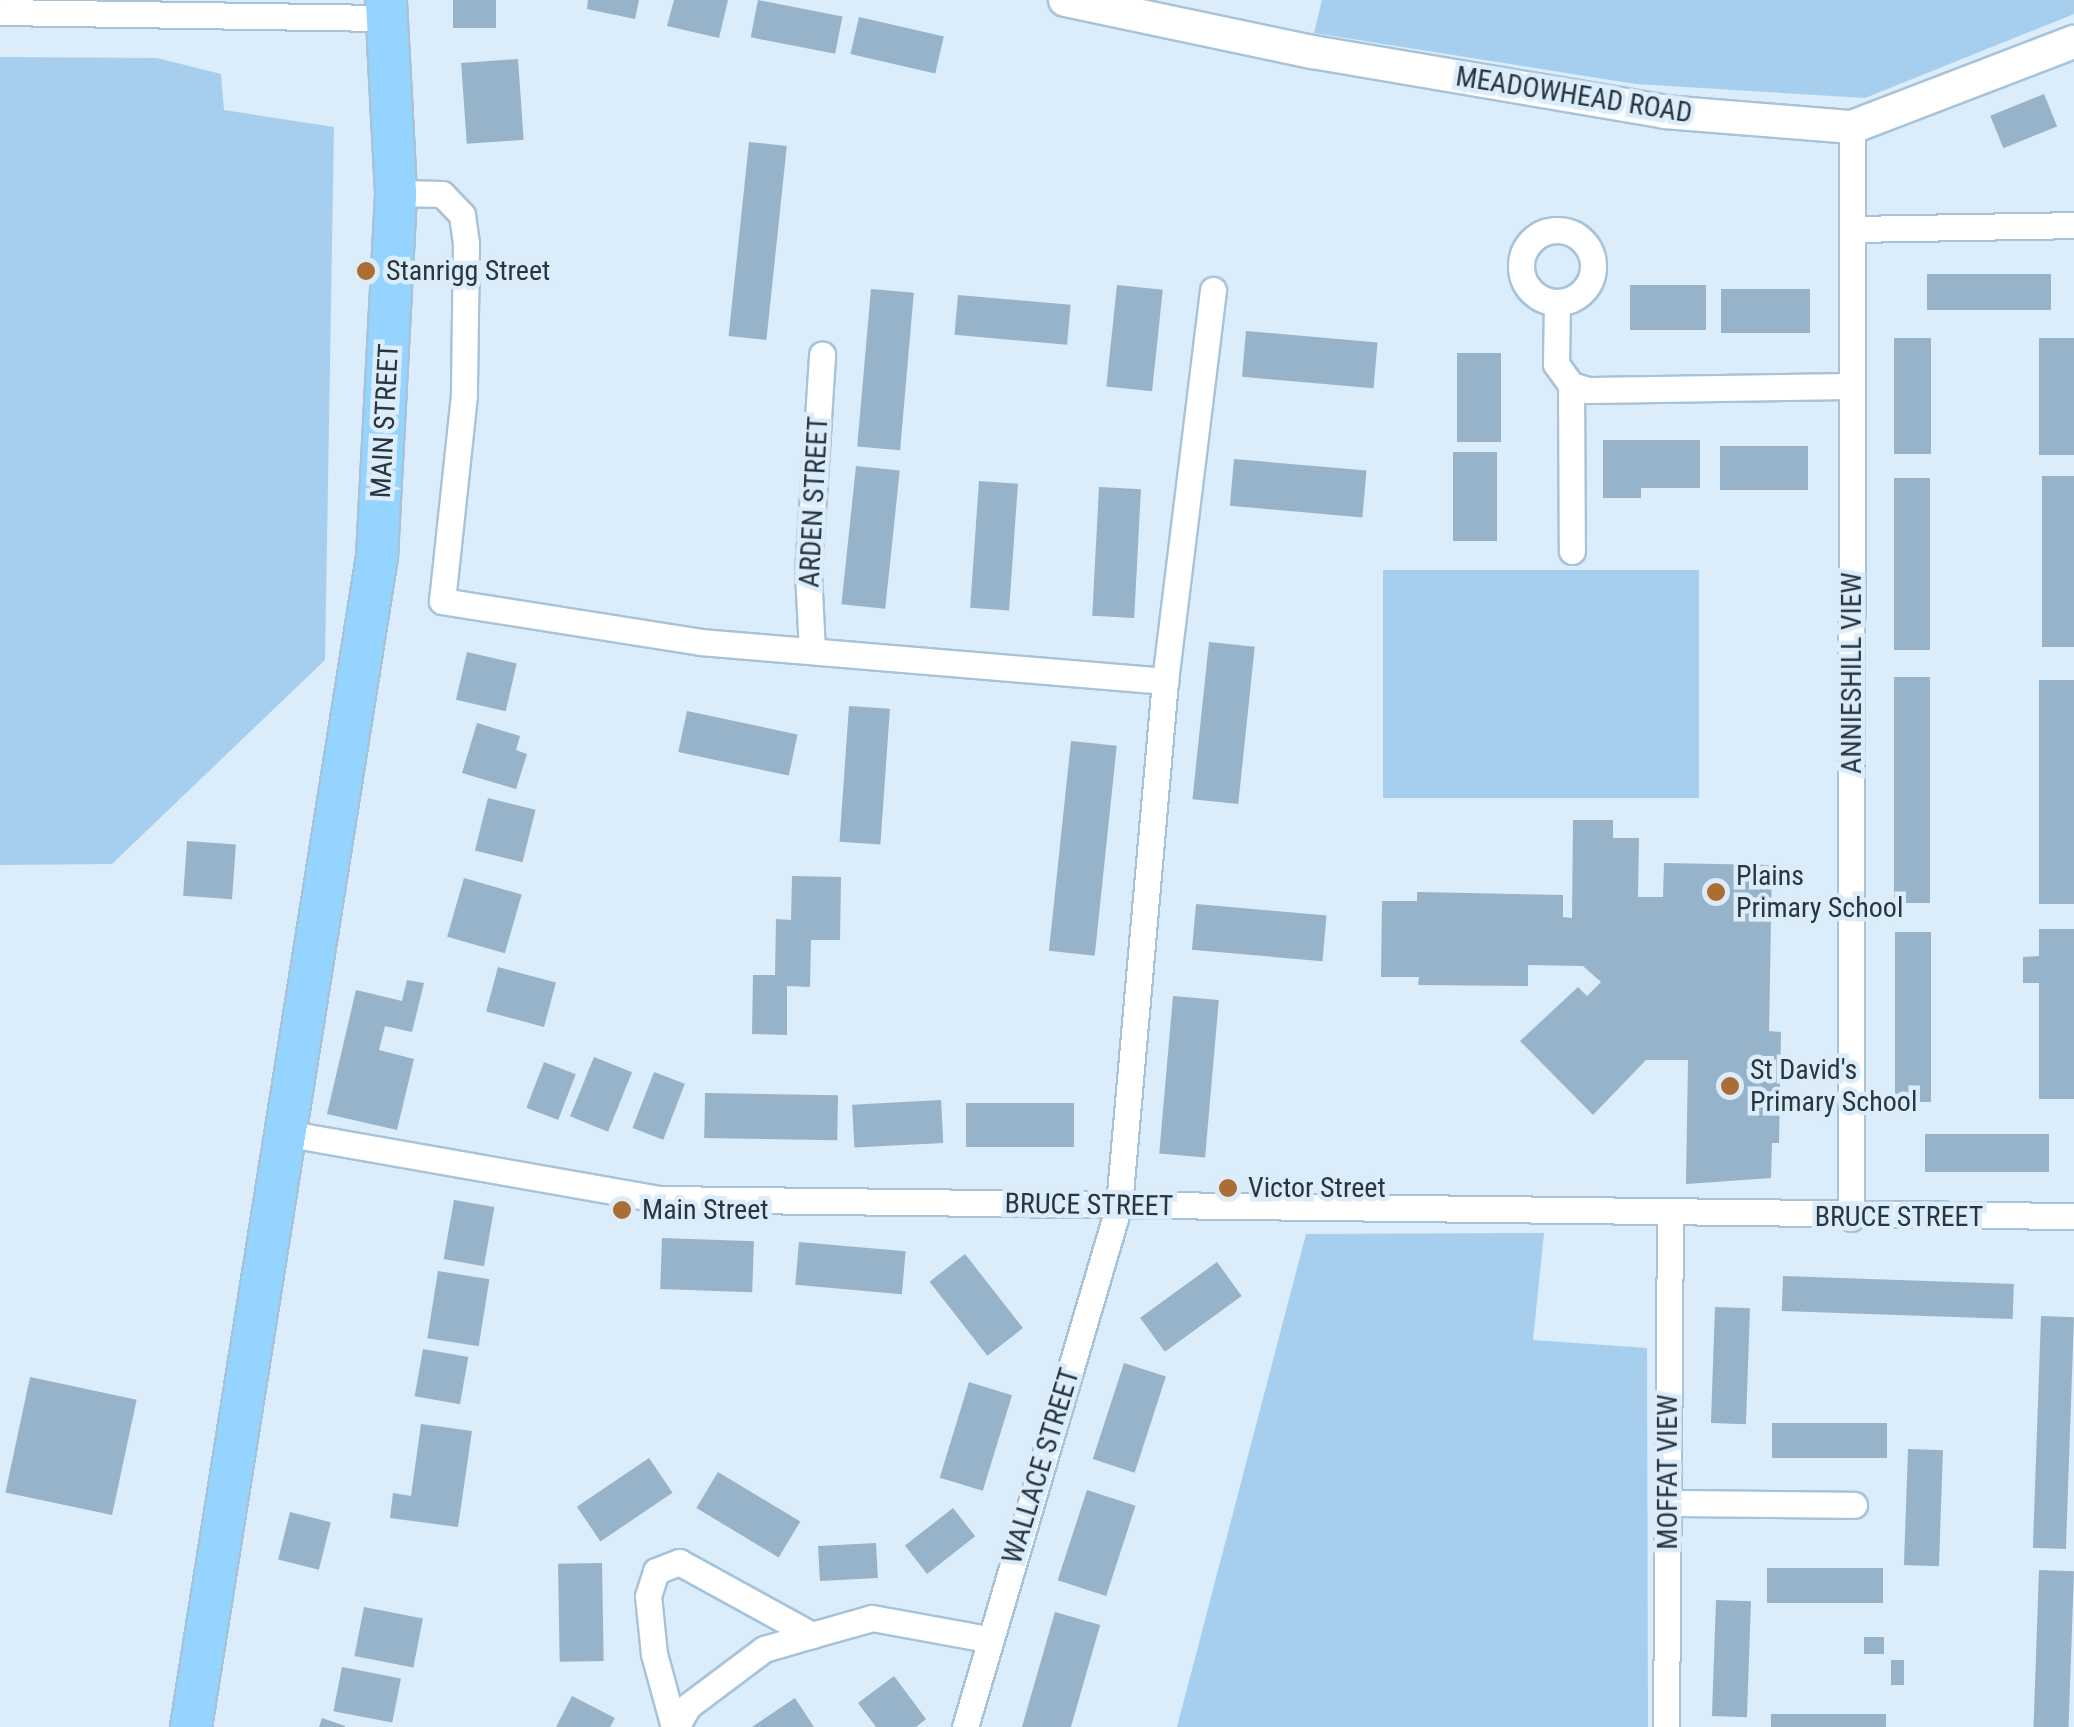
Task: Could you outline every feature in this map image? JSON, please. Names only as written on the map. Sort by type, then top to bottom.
[{"type":"main road","name":"MAIN STREET","points":[[192,1727],[290,1134],[377,557],[396,192],[386,9]]},
{"type":"street","name":"MEADOWHEAD ROAD","points":[[1065,0],[1312,52],[1665,112],[1852,127],[2074,42]]},
{"type":"street","points":[[0,12],[386,9]]},
{"type":"street","name":"ANNIESHILL VIEW","points":[[1851,1218],[1852,127]]},
{"type":"street","points":[[396,192],[442,194],[462,216],[466,243],[464,395],[442,601],[701,642],[1165,681]]},
{"type":"street","points":[[1852,228],[2074,225]]},
{"type":"street","points":[[1119,1206],[1165,681],[1213,290]]},
{"type":"street","points":[[1557,302],[1556,364],[1571,385],[1572,551]]},
{"type":"street","name":"ARDEN STREET","points":[[812,650],[808,574],[822,354]]},
{"type":"street","points":[[1571,385],[1588,390],[1852,386]]},
{"type":"street","name":"BRUCE STREET","points":[[290,1134],[658,1199],[1670,1216],[2074,1216]]},
{"type":"street","name":"WALLACE STREET","points":[[965,1727],[1119,1206]]},
{"type":"street","name":"MOFFAT VIEW","points":[[1666,1727],[1670,1216]]},
{"type":"street","points":[[1668,1504],[1854,1505]]},
{"type":"street","points":[[675,1727],[654,1654],[648,1596],[656,1571],[679,1562],[812,1635]]},
{"type":"street","points":[[675,1727],[688,1706],[764,1649],[872,1618],[988,1639]]},
{"type":"shaded area","points":[[1322,0],[2074,0],[2074,14],[1865,98],[1636,84],[1314,33]]},
{"type":"shaded area","points":[[0,57],[157,58],[221,74],[224,110],[334,127],[325,660],[112,864],[0,865]]},
{"type":"shaded area","points":[[1383,570],[1699,570],[1699,798],[1383,798]]},
{"type":"shaded area","points":[[1544,1233],[1533,1340],[1647,1348],[1648,1727],[1177,1727],[1306,1234]]},
{"type":"building","points":[[453,0],[496,0],[496,28],[453,28]]},
{"type":"building","points":[[588,0],[639,0],[635,19],[587,9]]},
{"type":"building","points":[[674,0],[728,0],[719,38],[667,26]]},
{"type":"building","points":[[758,0],[842,16],[835,54],[751,37]]},
{"type":"building","points":[[859,17],[944,37],[935,74],[850,54]]},
{"type":"building","points":[[518,59],[524,140],[467,144],[461,63]]},
{"type":"building","points":[[2044,94],[2057,126],[2003,148],[1990,116]]},
{"type":"building","points":[[749,142],[787,146],[766,340],[729,336]]},
{"type":"building","points":[[1927,274],[2051,274],[2051,310],[1927,310]]},
{"type":"building","points":[[1117,285],[1163,290],[1152,391],[1106,386]]},
{"type":"building","points":[[1630,285],[1706,285],[1706,330],[1630,330]]},
{"type":"building","points":[[871,289],[914,293],[900,450],[857,446]]},
{"type":"building","points":[[1721,289],[1810,289],[1810,333],[1721,333]]},
{"type":"building","points":[[958,295],[1071,305],[1067,345],[955,335]]},
{"type":"building","points":[[1246,331],[1377,343],[1373,388],[1242,377]]},
{"type":"building","points":[[1894,338],[1931,338],[1931,454],[1894,454]]},
{"type":"building","points":[[2039,338],[2074,338],[2074,455],[2039,455]]},
{"type":"building","points":[[1457,353],[1501,353],[1501,442],[1457,442]]},
{"type":"building","points":[[1603,440],[1700,440],[1700,488],[1641,488],[1641,498],[1603,498]]},
{"type":"building","points":[[1720,446],[1808,446],[1808,490],[1720,490]]},
{"type":"building","points":[[1453,452],[1497,452],[1497,541],[1453,541]]},
{"type":"building","points":[[1234,459],[1366,471],[1362,517],[1230,506]]},
{"type":"building","points":[[856,466],[900,471],[885,609],[841,604]]},
{"type":"building","points":[[2042,476],[2074,476],[2074,647],[2042,647]]},
{"type":"building","points":[[1894,478],[1930,478],[1930,650],[1894,650]]},
{"type":"building","points":[[979,481],[1018,484],[1009,610],[970,608]]},
{"type":"building","points":[[1099,487],[1141,489],[1134,618],[1092,616]]},
{"type":"building","points":[[1209,642],[1255,647],[1238,804],[1192,799]]},
{"type":"building","points":[[467,652],[517,663],[506,711],[456,700]]},
{"type":"building","points":[[1894,677],[1930,677],[1930,903],[1894,903]]},
{"type":"building","points":[[2039,680],[2074,680],[2074,904],[2039,904]]},
{"type":"building","points":[[849,706],[890,709],[880,845],[840,842]]},
{"type":"building","points":[[687,711],[798,734],[789,776],[678,752]]},
{"type":"building","points":[[477,723],[520,736],[516,750],[527,754],[516,789],[462,773]]},
{"type":"building","points":[[1071,741],[1117,746],[1095,956],[1049,951]]},
{"type":"building","points":[[488,798],[536,810],[522,862],[475,850]]},
{"type":"building","points":[[1573,820],[1613,820],[1613,838],[1639,838],[1638,897],[1663,897],[1664,863],[1772,865],[1769,1031],[1781,1032],[1779,1143],[1772,1143],[1771,1178],[1686,1184],[1688,1060],[1646,1060],[1593,1115],[1520,1041],[1578,987],[1587,996],[1601,982],[1583,966],[1528,965],[1528,986],[1418,985],[1419,977],[1381,977],[1382,901],[1417,901],[1417,892],[1563,895],[1563,917],[1572,918]]},
{"type":"building","points":[[187,841],[236,844],[232,899],[183,896]]},
{"type":"building","points":[[792,876],[841,877],[840,940],[811,940],[810,987],[787,986],[787,1035],[752,1034],[753,975],[775,975],[776,919],[791,920]]},
{"type":"building","points":[[464,878],[522,895],[505,953],[447,937]]},
{"type":"building","points":[[1196,904],[1327,915],[1322,961],[1192,950]]},
{"type":"building","points":[[2039,929],[2074,929],[2074,1099],[2039,1099],[2039,983],[2023,983],[2023,957],[2039,956]]},
{"type":"building","points":[[1895,932],[1931,932],[1931,1102],[1895,1102]]},
{"type":"building","points":[[498,967],[556,983],[544,1027],[486,1011]]},
{"type":"building","points":[[407,980],[424,983],[412,1032],[385,1026],[379,1050],[414,1059],[397,1130],[327,1114],[356,990],[402,1001]]},
{"type":"building","points":[[1173,996],[1219,1000],[1205,1157],[1159,1153]]},
{"type":"building","points":[[594,1057],[632,1072],[608,1132],[570,1116]]},
{"type":"building","points":[[544,1062],[576,1074],[558,1120],[526,1108]]},
{"type":"building","points":[[654,1072],[685,1084],[663,1140],[632,1128]]},
{"type":"building","points":[[705,1093],[838,1095],[837,1140],[704,1138]]},
{"type":"building","points":[[941,1100],[943,1143],[854,1148],[852,1105]]},
{"type":"building","points":[[966,1103],[1074,1103],[1074,1147],[966,1147]]},
{"type":"building","points":[[1925,1134],[2049,1134],[2049,1172],[1925,1172]]},
{"type":"building","points":[[454,1200],[494,1207],[484,1266],[444,1259]]},
{"type":"building","points":[[662,1238],[754,1241],[752,1292],[660,1289]]},
{"type":"building","points":[[799,1242],[906,1251],[902,1294],[795,1285]]},
{"type":"building","points":[[965,1254],[1023,1328],[987,1356],[930,1282]]},
{"type":"building","points":[[1217,1262],[1242,1296],[1165,1352],[1140,1318]]},
{"type":"building","points":[[438,1271],[489,1279],[479,1346],[427,1338]]},
{"type":"building","points":[[1783,1276],[2014,1284],[2013,1319],[1782,1311]]},
{"type":"building","points":[[1715,1307],[1750,1308],[1746,1424],[1711,1423]]},
{"type":"building","points":[[2041,1316],[2074,1317],[2066,1549],[2033,1548]]},
{"type":"building","points":[[423,1349],[468,1357],[460,1404],[415,1396]]},
{"type":"building","points":[[1124,1363],[1166,1377],[1135,1473],[1093,1459]]},
{"type":"building","points":[[30,1377],[137,1400],[112,1515],[5,1492]]},
{"type":"building","points":[[969,1382],[1012,1395],[983,1491],[940,1478]]},
{"type":"building","points":[[1772,1423],[1887,1423],[1887,1458],[1772,1458]]},
{"type":"building","points":[[421,1424],[472,1431],[458,1527],[390,1518],[393,1493],[411,1496]]},
{"type":"building","points":[[1908,1449],[1943,1450],[1939,1566],[1904,1565]]},
{"type":"building","points":[[649,1458],[672,1493],[600,1541],[577,1507]]},
{"type":"building","points":[[718,1472],[800,1521],[779,1557],[696,1508]]},
{"type":"building","points":[[1087,1490],[1136,1506],[1106,1596],[1058,1580]]},
{"type":"building","points":[[953,1508],[975,1536],[927,1574],[905,1546]]},
{"type":"building","points":[[290,1512],[331,1522],[319,1570],[278,1560]]},
{"type":"building","points":[[876,1543],[878,1578],[820,1581],[818,1546]]},
{"type":"building","points":[[602,1563],[604,1661],[560,1662],[558,1564]]},
{"type":"building","points":[[1767,1568],[1883,1568],[1883,1603],[1767,1603]]},
{"type":"building","points":[[2039,1570],[2074,1571],[2069,1727],[2034,1727]]},
{"type":"building","points":[[1716,1600],[1751,1601],[1747,1717],[1712,1716]]},
{"type":"building","points":[[364,1607],[423,1618],[413,1668],[354,1656]]},
{"type":"building","points":[[1055,1612],[1100,1625],[1071,1727],[1022,1727]]},
{"type":"building","points":[[1864,1637],[1884,1637],[1884,1654],[1864,1654]]},
{"type":"building","points":[[1891,1660],[1904,1660],[1904,1685],[1891,1685]]},
{"type":"building","points":[[342,1667],[401,1678],[392,1723],[333,1711]]},
{"type":"building","points":[[894,1676],[926,1719],[916,1727],[876,1727],[858,1703]]},
{"type":"building","points":[[572,1696],[615,1718],[610,1727],[556,1727]]},
{"type":"building","points":[[795,1698],[814,1727],[752,1727]]},
{"type":"building","points":[[1771,1714],[1886,1714],[1886,1727],[1771,1727]]},
{"type":"building","points":[[322,1718],[345,1726],[345,1727],[319,1727]]},
{"type":"place","name":"Stanrigg Street","points":[[366,271]]},
{"type":"place","name":"Plains Primary School","points":[[1716,892]]},
{"type":"place","name":"St David's Primary School","points":[[1730,1086]]},
{"type":"place","name":"Victor Street","points":[[1228,1188]]},
{"type":"place","name":"Main Street","points":[[622,1210]]}]
